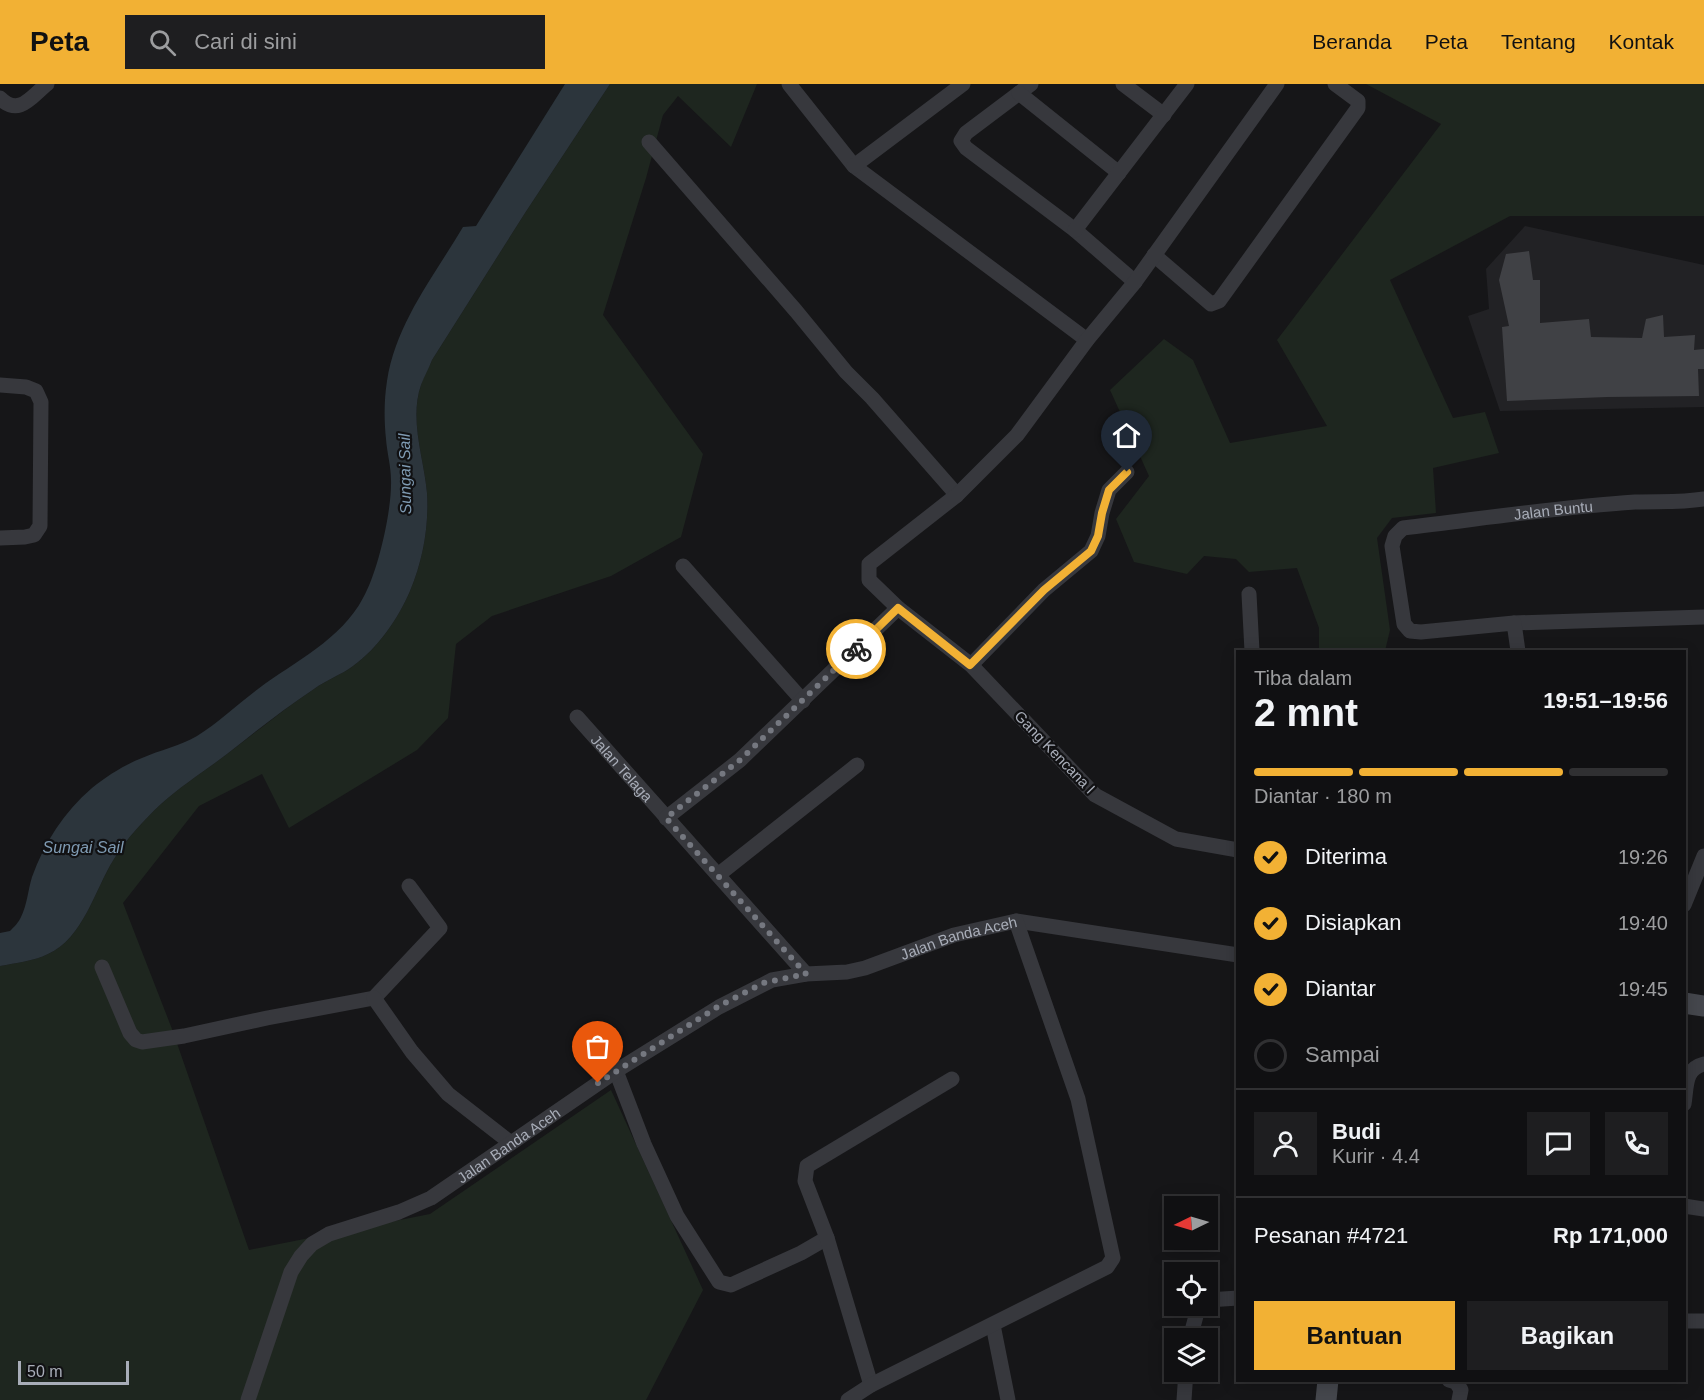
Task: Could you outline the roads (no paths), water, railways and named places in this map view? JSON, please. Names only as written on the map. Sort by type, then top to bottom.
[{"type":"street","points":[[0,98],[6,105],[13,108],[19,106],[47,84]]},
{"type":"street","points":[[789,84],[854,166],[1087,340]]},
{"type":"street","points":[[854,166],[963,84]]},
{"type":"street","points":[[1123,84],[1164,115]]},
{"type":"street","points":[[1075,231],[1187,84]]},
{"type":"street","points":[[649,142],[789,302],[846,372],[872,398],[957,495],[1017,435],[1087,340],[1135,282],[1277,84]]},
{"type":"street","points":[[1154,255],[1211,304],[1220,301],[1358,108],[1358,101],[1335,84]]},
{"type":"street","points":[[1119,173],[1025,89],[966,133],[961,141],[966,148],[1075,231],[1135,282]]},
{"type":"street","points":[[0,385],[26,387],[36,391],[41,402],[41,424],[40,526],[34,535],[0,538]]},
{"type":"street","points":[[970,665],[1044,590],[1091,551],[1098,536],[1109,490],[1127,472]]},
{"type":"street","name":"Gang Kencana I","points":[[957,495],[869,564],[869,580],[898,608],[970,665],[1095,795],[1176,839],[1236,850]]},
{"type":"street","name":"Jalan Buntu","points":[[1514,622],[1421,632],[1410,631],[1404,624],[1392,546],[1395,536],[1403,528],[1636,502],[1688,502],[1704,499]]},
{"type":"street","points":[[683,566],[803,701]]},
{"type":"street","points":[[1249,594],[1252,650]]},
{"type":"street","points":[[666,818],[740,760],[898,608]]},
{"type":"street","points":[[1518,650],[1514,622],[1704,616]]},
{"type":"street","name":"Jalan Telaga","points":[[577,717],[806,974]]},
{"type":"street","points":[[718,875],[857,765]]},
{"type":"street","points":[[1686,900],[1704,856]]},
{"type":"street","points":[[102,968],[130,1034],[142,1042],[184,1036],[374,998],[440,928],[409,886]]},
{"type":"street","points":[[848,1400],[871,1385],[1107,1267],[1113,1258],[1078,1099],[1016,921]]},
{"type":"street","name":"Jalan Banda Aceh","points":[[248,1400],[291,1272],[312,1244],[329,1234],[399,1212],[431,1198],[616,1071],[719,1006],[763,983],[806,974],[847,972],[865,968],[954,935],[1016,921],[1236,955]]},
{"type":"street","points":[[374,998],[412,1052],[448,1094],[511,1143]]},
{"type":"street","points":[[1686,1003],[1704,1006]]},
{"type":"street","points":[[1686,1089],[1688,1074],[1695,1067],[1704,1064]]},
{"type":"street","points":[[616,1071],[644,1144],[672,1207],[718,1282],[731,1285],[801,1253],[827,1238]]},
{"type":"street","points":[[871,1385],[827,1238],[804,1180],[807,1166],[952,1079]]},
{"type":"street","points":[[1686,1206],[1704,1209]]},
{"type":"street","points":[[1218,1299],[1236,1298]]},
{"type":"street","points":[[1686,1321],[1704,1322]]},
{"type":"street","points":[[993,1325],[1008,1400]]},
{"type":"street","points":[[1184,1400],[1185,1382]]},
{"type":"street","points":[[1326,1400],[1328,1382]]},
{"type":"street","points":[[1456,1382],[1461,1390],[1459,1400]]},
{"type":"water","name":"Sungai Sail","points":[[565,84],[610,84],[432,360],[421,385],[416,412],[427,493],[426,530],[415,579],[393,622],[379,642],[362,659],[292,704],[155,810],[119,851],[87,912],[70,937],[60,947],[25,962],[0,966],[0,933],[10,931],[19,921],[42,852],[72,807],[82,797],[122,767],[184,743],[205,731],[258,689],[330,638],[354,613],[369,587],[387,524],[391,480],[385,432],[385,395],[399,339],[407,320],[463,227],[476,226]]}]
